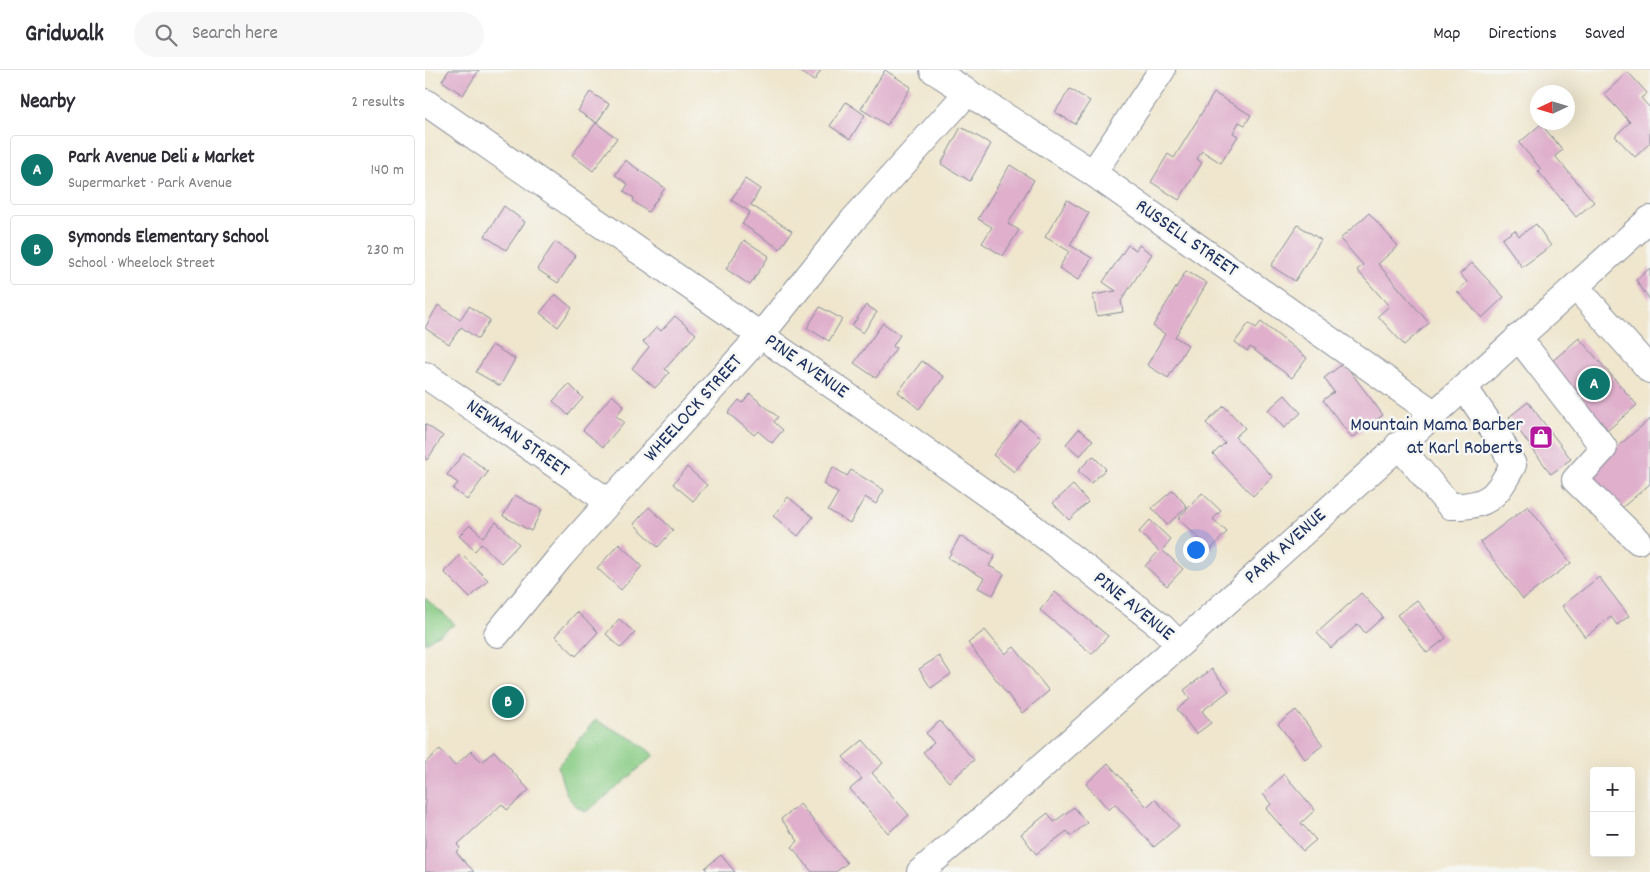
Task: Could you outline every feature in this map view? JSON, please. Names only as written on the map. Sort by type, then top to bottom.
[{"type":"street","name":"RUSSELL STREET","points":[[933,70],[1093,173],[1435,414]]},
{"type":"street","points":[[1093,173],[1162,70]]},
{"type":"street","name":"WHEELOCK STREET","points":[[497,634],[561,556],[761,335],[853,220],[969,92]]},
{"type":"street","name":"PINE AVENUE","points":[[425,102],[761,335],[1030,525],[1162,627],[1179,645]]},
{"type":"street","name":"PARK AVENUE","points":[[920,872],[1179,645],[1650,219]]},
{"type":"street","points":[[1576,287],[1650,370]]},
{"type":"street","points":[[1518,338],[1604,448],[1575,480],[1638,541]]},
{"type":"street","name":"NEWMAN STREET","points":[[425,375],[609,502]]},
{"type":"street","points":[[1398,446],[1450,506],[1485,502],[1501,486],[1513,465],[1501,441],[1465,387]]},
{"type":"green space","points":[[425,598],[455,624],[425,643]]},
{"type":"green space","points":[[595,720],[635,740],[654,755],[586,812],[569,799],[558,766]]},
{"type":"building","points":[[449,70],[479,70],[463,95],[442,81]]},
{"type":"building","points":[[798,70],[821,70],[814,81]]},
{"type":"building","points":[[885,70],[911,87],[887,125],[861,109]]},
{"type":"building","points":[[1628,72],[1647,93],[1641,98],[1650,108],[1650,143],[1635,157],[1615,136],[1630,122],[1604,94]]},
{"type":"building","points":[[1070,89],[1090,101],[1075,124],[1055,112]]},
{"type":"building","points":[[590,92],[609,104],[597,123],[578,111]]},
{"type":"building","points":[[1214,93],[1251,115],[1245,125],[1239,122],[1233,133],[1238,136],[1221,163],[1202,151],[1197,159],[1202,163],[1179,200],[1151,182],[1168,154],[1174,158]]},
{"type":"building","points":[[846,102],[865,115],[850,139],[830,126]]},
{"type":"building","points":[[596,123],[617,138],[593,171],[572,155]]},
{"type":"building","points":[[961,127],[991,144],[970,181],[941,164]]},
{"type":"building","points":[[1534,130],[1546,130],[1563,150],[1555,156],[1594,202],[1576,217],[1538,171],[1541,169],[1519,143]]},
{"type":"building","points":[[625,160],[665,188],[648,212],[633,201],[634,198],[624,191],[628,184],[615,175]]},
{"type":"building","points":[[1010,165],[1034,180],[1008,224],[1019,230],[1003,256],[982,243],[992,227],[978,219]]},
{"type":"building","points":[[745,179],[760,189],[751,205],[792,231],[780,249],[742,224],[750,212],[731,200]]},
{"type":"building","points":[[1067,200],[1089,213],[1070,245],[1092,258],[1078,280],[1059,268],[1069,251],[1045,237]]},
{"type":"building","points":[[504,206],[525,222],[506,250],[485,236]]},
{"type":"building","points":[[1369,213],[1398,246],[1378,264],[1429,323],[1404,345],[1378,316],[1389,306],[1357,270],[1363,265],[1340,239]]},
{"type":"building","points":[[1536,224],[1551,246],[1522,267],[1502,239],[1515,230],[1519,236]]},
{"type":"building","points":[[1298,225],[1321,240],[1295,281],[1271,266]]},
{"type":"building","points":[[744,240],[769,256],[750,285],[726,269]]},
{"type":"building","points":[[555,242],[576,256],[558,283],[537,269]]},
{"type":"building","points":[[1128,245],[1136,250],[1139,245],[1152,254],[1121,301],[1123,312],[1097,316],[1093,295],[1116,291],[1103,282]]},
{"type":"building","points":[[1472,263],[1504,297],[1482,318],[1457,291],[1467,282],[1460,274]]},
{"type":"building","points":[[1650,268],[1650,300],[1636,280]]},
{"type":"building","points":[[1186,271],[1207,283],[1175,337],[1188,345],[1168,378],[1147,365],[1165,334],[1153,326]]},
{"type":"building","points":[[555,294],[572,308],[558,327],[540,313]]},
{"type":"building","points":[[438,305],[460,320],[469,306],[490,320],[478,339],[461,327],[449,344],[425,328]]},
{"type":"building","points":[[866,305],[877,312],[863,333],[852,326]]},
{"type":"building","points":[[820,307],[842,319],[829,341],[807,328]]},
{"type":"building","points":[[675,316],[696,334],[665,369],[669,373],[655,388],[632,368],[649,347],[643,342],[657,327],[661,331]]},
{"type":"building","points":[[1261,322],[1307,358],[1292,378],[1250,347],[1247,351],[1235,342],[1249,323],[1256,328]]},
{"type":"building","points":[[883,323],[900,335],[893,346],[896,348],[876,378],[854,363]]},
{"type":"building","points":[[1579,338],[1637,405],[1608,430],[1550,363]]},
{"type":"building","points":[[492,345],[515,359],[500,386],[476,372]]},
{"type":"building","points":[[922,361],[944,377],[919,409],[898,392]]},
{"type":"building","points":[[1344,363],[1383,415],[1352,438],[1323,400],[1334,392],[1324,378]]},
{"type":"building","points":[[569,384],[583,398],[568,415],[553,401]]},
{"type":"building","points":[[750,394],[778,417],[774,422],[783,430],[772,443],[758,431],[754,435],[728,413],[739,400],[743,403]]},
{"type":"building","points":[[612,395],[624,406],[616,416],[624,422],[603,447],[583,430]]},
{"type":"building","points":[[1285,395],[1301,413],[1284,428],[1268,410]]},
{"type":"building","points":[[1528,402],[1571,459],[1551,474],[1509,417]]},
{"type":"building","points":[[1224,406],[1245,428],[1235,437],[1273,477],[1253,496],[1213,454],[1225,443],[1206,423]]},
{"type":"building","points":[[1650,419],[1650,484],[1618,511],[1587,472]]},
{"type":"building","points":[[1021,421],[1042,438],[1014,472],[993,455]]},
{"type":"building","points":[[425,424],[443,436],[427,460],[425,459]]},
{"type":"building","points":[[1079,429],[1093,440],[1080,456],[1066,444]]},
{"type":"building","points":[[464,453],[488,472],[467,500],[453,489],[458,483],[447,475]]},
{"type":"building","points":[[1093,456],[1106,469],[1091,483],[1078,471]]},
{"type":"building","points":[[687,467],[707,485],[693,501],[673,484]]},
{"type":"building","points":[[833,467],[847,476],[851,470],[884,490],[876,504],[865,497],[850,523],[828,510],[838,493],[823,484]]},
{"type":"building","points":[[1073,485],[1088,502],[1069,520],[1053,503]]},
{"type":"building","points":[[1173,490],[1187,507],[1167,525],[1152,508]]},
{"type":"building","points":[[1202,493],[1221,511],[1213,519],[1227,532],[1211,549],[1178,519]]},
{"type":"building","points":[[515,495],[542,510],[531,531],[503,516]]},
{"type":"building","points":[[788,497],[813,517],[798,536],[773,516]]},
{"type":"building","points":[[1528,506],[1571,563],[1523,599],[1480,542]]},
{"type":"building","points":[[649,507],[673,530],[658,547],[634,524]]},
{"type":"building","points":[[1150,520],[1171,540],[1162,550],[1183,569],[1167,586],[1145,566],[1159,551],[1139,532]]},
{"type":"building","points":[[496,522],[519,544],[501,563],[481,544],[475,551],[459,536],[470,525],[483,537]]},
{"type":"building","points":[[960,536],[995,556],[989,566],[1004,574],[993,595],[978,588],[984,578],[948,558]]},
{"type":"building","points":[[619,544],[642,566],[621,590],[597,568]]},
{"type":"building","points":[[461,554],[488,580],[470,598],[444,572]]},
{"type":"building","points":[[1599,577],[1629,616],[1617,625],[1611,617],[1585,637],[1562,606]]},
{"type":"building","points":[[1055,592],[1108,636],[1092,654],[1040,610]]},
{"type":"building","points":[[1361,593],[1383,617],[1365,633],[1358,624],[1331,648],[1317,633]]},
{"type":"building","points":[[1417,600],[1446,638],[1427,653],[1397,615]]},
{"type":"building","points":[[577,612],[598,632],[576,656],[555,636]]},
{"type":"building","points":[[619,619],[635,633],[621,648],[606,634]]},
{"type":"building","points":[[985,630],[1005,654],[1014,647],[1049,691],[1022,713],[968,643]]},
{"type":"building","points":[[939,656],[951,674],[931,688],[919,669]]},
{"type":"building","points":[[1212,669],[1229,691],[1202,711],[1211,723],[1196,734],[1177,709],[1190,699],[1184,690]]},
{"type":"building","points":[[1296,710],[1323,745],[1305,759],[1278,724]]},
{"type":"building","points":[[940,721],[974,760],[949,782],[923,752],[934,743],[926,733]]},
{"type":"building","points":[[863,740],[883,763],[872,773],[909,815],[888,833],[850,789],[862,779],[843,757]]},
{"type":"building","points":[[440,749],[455,766],[471,751],[482,762],[494,751],[529,790],[507,810],[502,804],[457,845],[460,848],[456,852],[474,872],[425,872],[425,763]]},
{"type":"building","points":[[1108,763],[1147,807],[1155,799],[1179,826],[1154,847],[1115,804],[1109,810],[1086,784]]},
{"type":"building","points":[[1284,774],[1315,810],[1301,823],[1316,840],[1303,851],[1266,809],[1271,804],[1263,794]]},
{"type":"building","points":[[800,804],[847,863],[836,872],[812,872],[792,847],[798,841],[781,819]]},
{"type":"building","points":[[1074,807],[1087,823],[1071,836],[1067,831],[1036,854],[1021,834],[1048,813],[1054,822]]},
{"type":"building","points":[[721,855],[735,872],[708,872],[705,868]]},
{"type":"place","name":"Park Avenue Deli & Market","points":[[1594,384]]},
{"type":"place","name":"Mountain Mama Barber at Karl Roberts","points":[[1541,437]]},
{"type":"place","name":"Symonds Elementary School","points":[[508,702]]}]
